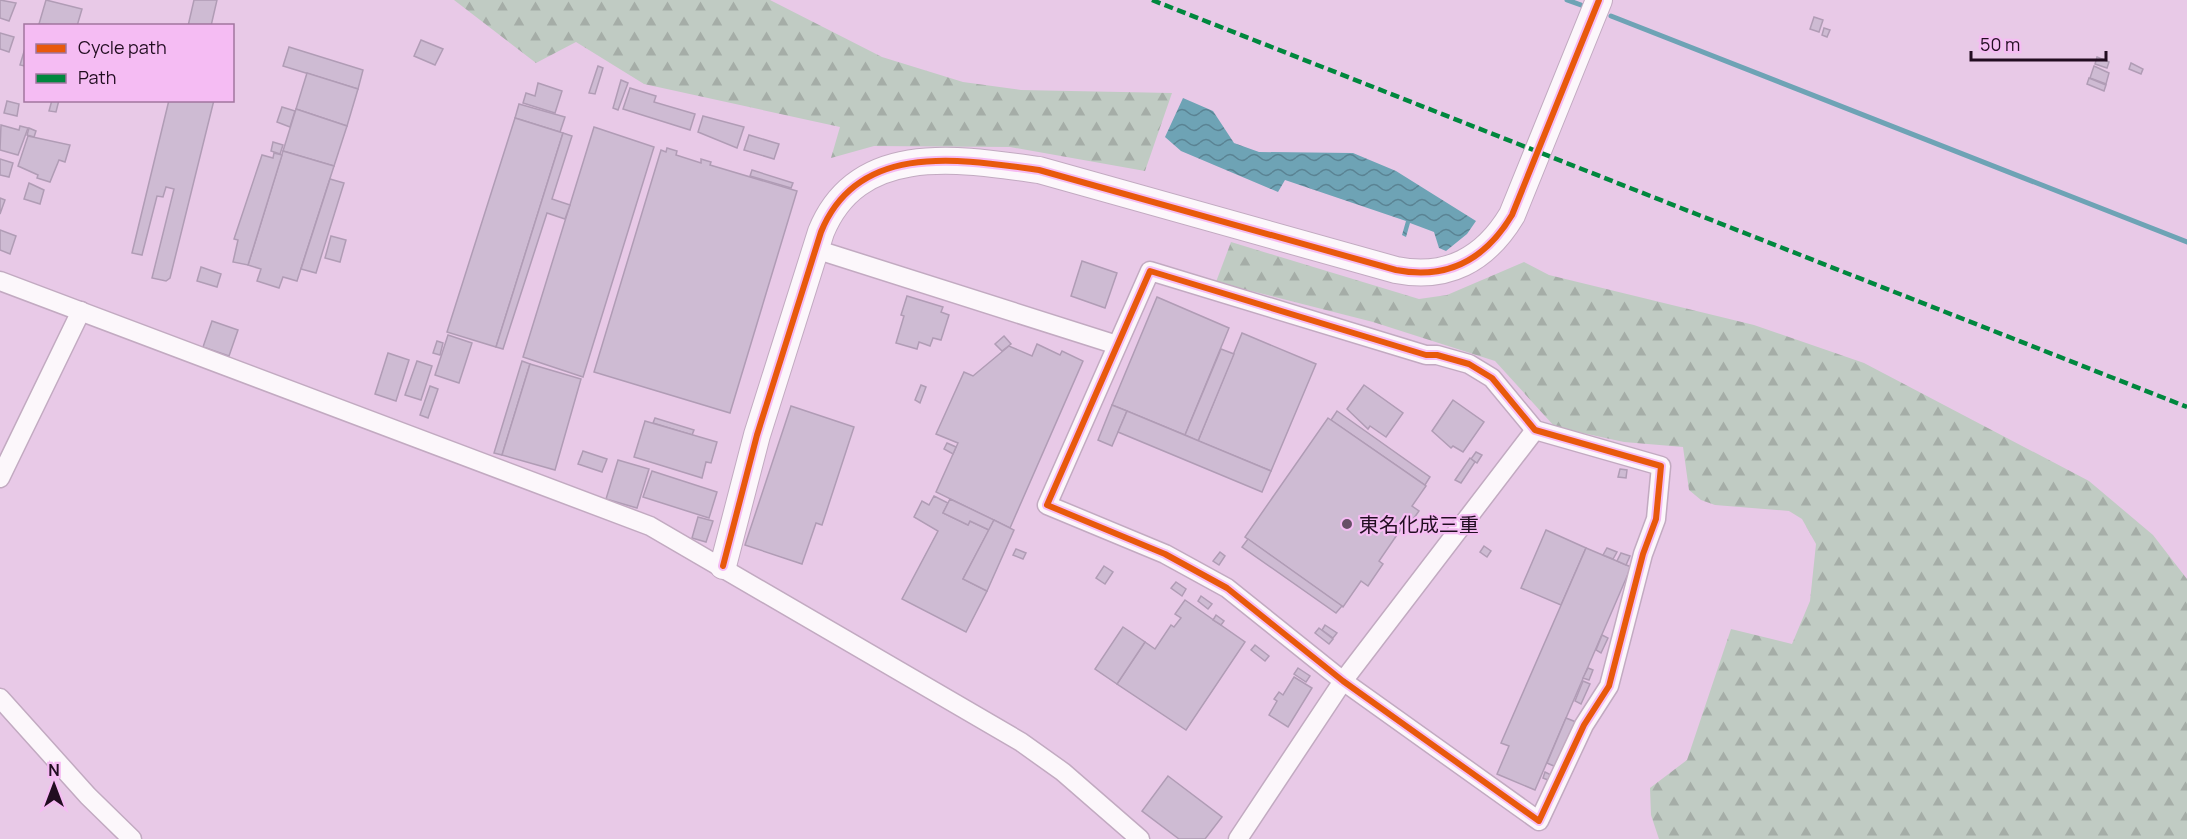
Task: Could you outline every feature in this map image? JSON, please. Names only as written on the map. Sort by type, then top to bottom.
[{"type":"street","points":[[723,566],[757,435],[815,249],[833,207],[842,196],[865,177],[893,165],[914,162],[982,163],[1039,170],[1396,270],[1421,275],[1440,272],[1462,263],[1491,244],[1512,215],[1599,0]]},
{"type":"street","points":[[815,249],[1118,345]]},
{"type":"street","points":[[1150,271],[1425,356],[1437,355],[1470,364],[1499,385],[1535,430],[1661,466],[1656,519],[1643,554],[1609,686],[1584,725],[1539,821],[1343,681],[1256,609],[1192,567],[1047,506],[1150,271]]},
{"type":"street","points":[[0,281],[608,508],[669,535],[1021,742],[1063,772],[1140,839]]},
{"type":"street","points":[[0,478],[81,311]]},
{"type":"street","points":[[1238,839],[1343,681],[1535,430]]},
{"type":"street","points":[[0,698],[88,796],[132,839]]},
{"type":"green space","points":[[454,0],[770,0],[882,57],[963,82],[1021,90],[1172,93],[1145,171],[1010,147],[874,146],[831,158],[840,127],[644,84],[576,42],[536,63]]},
{"type":"green space","points":[[1231,242],[1419,299],[1447,295],[1524,262],[1549,275],[1754,325],[1864,363],[2089,481],[2153,535],[2187,579],[2187,839],[1659,839],[1651,815],[1650,788],[1687,760],[1731,629],[1792,644],[1810,601],[1816,544],[1802,519],[1789,511],[1715,505],[1701,500],[1689,490],[1683,447],[1624,442],[1555,427],[1495,361],[1373,322],[1216,282]]},
{"type":"water","points":[[1183,98],[1213,111],[1234,143],[1259,152],[1353,153],[1396,171],[1476,221],[1467,234],[1446,251],[1439,248],[1434,232],[1410,223],[1406,237],[1402,235],[1406,221],[1285,180],[1278,192],[1181,151],[1165,137]]},
{"type":"building","points":[[0,0],[16,3],[9,21],[0,18]]},
{"type":"building","points":[[46,0],[82,9],[78,24],[39,24]]},
{"type":"building","points":[[194,0],[217,0],[211,24],[188,24]]},
{"type":"building","points":[[1814,17],[1823,20],[1819,32],[1810,29]]},
{"type":"building","points":[[1824,28],[1830,30],[1827,37],[1822,35]]},
{"type":"building","points":[[0,33],[14,37],[9,52],[0,49]]},
{"type":"building","points":[[421,40],[443,49],[435,65],[414,56]]},
{"type":"building","points":[[289,47],[363,70],[358,89],[283,66]]},
{"type":"building","points":[[24,52],[24,66],[20,65]]},
{"type":"building","points":[[2097,57],[2109,62],[2107,68],[2095,64]]},
{"type":"building","points":[[2131,63],[2143,69],[2141,74],[2129,69]]},
{"type":"building","points":[[598,66],[603,68],[595,94],[589,93]]},
{"type":"building","points":[[2094,66],[2109,73],[2106,84],[2090,78]]},
{"type":"building","points":[[307,73],[358,89],[347,126],[296,109]]},
{"type":"building","points":[[2089,78],[2106,85],[2104,91],[2087,84]]},
{"type":"building","points":[[621,80],[628,83],[618,110],[613,108]]},
{"type":"building","points":[[538,83],[562,91],[555,113],[523,103],[526,93],[535,96]]},
{"type":"building","points":[[630,88],[656,96],[654,102],[695,114],[690,130],[623,109]]},
{"type":"building","points":[[7,101],[19,104],[17,116],[4,113]]},
{"type":"building","points":[[51,102],[58,102],[56,112],[49,111]]},
{"type":"building","points":[[169,102],[214,102],[170,278],[166,281],[152,278],[174,189],[166,187],[163,197],[157,196],[142,255],[132,253]]},
{"type":"building","points":[[519,104],[565,117],[560,132],[515,118]]},
{"type":"building","points":[[282,107],[295,111],[290,127],[277,122]]},
{"type":"building","points":[[296,109],[347,126],[334,166],[283,151]]},
{"type":"building","points":[[703,116],[744,127],[737,148],[698,132]]},
{"type":"building","points":[[515,118],[563,133],[496,347],[447,332]]},
{"type":"building","points":[[1,125],[19,130],[20,126],[28,128],[18,155],[0,150]]},
{"type":"building","points":[[594,127],[654,147],[583,377],[523,357]]},
{"type":"building","points":[[29,128],[36,131],[34,137],[27,135]]},
{"type":"building","points":[[563,133],[572,136],[552,199],[570,205],[565,219],[547,213],[503,349],[496,347]]},
{"type":"building","points":[[749,135],[779,144],[774,159],[744,150]]},
{"type":"building","points":[[28,136],[70,145],[65,162],[59,160],[50,182],[37,178],[38,175],[18,166]]},
{"type":"building","points":[[273,142],[283,145],[280,154],[271,151]]},
{"type":"building","points":[[667,148],[677,151],[676,155],[701,163],[701,159],[711,162],[710,165],[797,191],[730,413],[594,372],[661,150],[666,152]]},
{"type":"building","points":[[283,151],[334,166],[297,281],[283,277],[279,288],[257,281],[261,269],[248,265]]},
{"type":"building","points":[[274,153],[282,155],[248,265],[233,262],[238,240],[234,239],[262,155],[273,158]]},
{"type":"building","points":[[0,159],[13,163],[9,177],[0,175]]},
{"type":"building","points":[[752,170],[793,183],[791,188],[750,176]]},
{"type":"building","points":[[330,179],[344,183],[316,273],[301,269]]},
{"type":"building","points":[[29,183],[44,190],[40,204],[24,199]]},
{"type":"building","points":[[0,198],[5,200],[0,214]]},
{"type":"building","points":[[0,230],[16,236],[10,254],[0,250]]},
{"type":"building","points":[[331,236],[346,240],[340,262],[325,258]]},
{"type":"building","points":[[1082,261],[1117,273],[1105,308],[1071,296]]},
{"type":"building","points":[[201,267],[221,274],[217,287],[197,281]]},
{"type":"building","points":[[907,296],[943,307],[941,312],[949,315],[941,340],[933,338],[930,346],[919,342],[917,349],[896,343]]},
{"type":"building","points":[[1157,297],[1229,328],[1185,435],[1112,405]]},
{"type":"building","points":[[212,321],[238,330],[229,356],[203,347]]},
{"type":"building","points":[[1242,333],[1316,364],[1271,471],[1198,441]]},
{"type":"building","points":[[448,335],[472,343],[459,383],[435,375]]},
{"type":"building","points":[[1004,336],[1011,344],[1002,351],[995,344]]},
{"type":"building","points":[[437,341],[443,343],[440,355],[433,353]]},
{"type":"building","points":[[1037,344],[1060,355],[1062,351],[1083,361],[1010,528],[936,492],[958,443],[936,434],[964,372],[973,376],[1009,346],[1032,356]]},
{"type":"building","points":[[1221,349],[1234,354],[1198,441],[1185,435]]},
{"type":"building","points":[[388,353],[409,360],[396,401],[375,394]]},
{"type":"building","points":[[417,361],[432,366],[421,400],[405,395]]},
{"type":"building","points":[[522,361],[530,364],[502,455],[494,453]]},
{"type":"building","points":[[530,364],[581,379],[555,470],[502,455]]},
{"type":"building","points":[[921,385],[926,387],[920,403],[915,400]]},
{"type":"building","points":[[1364,385],[1403,413],[1386,437],[1370,426],[1368,429],[1347,409]]},
{"type":"building","points":[[430,386],[438,389],[428,418],[420,415]]},
{"type":"building","points":[[1453,400],[1484,422],[1463,452],[1453,446],[1451,448],[1432,431]]},
{"type":"building","points":[[1112,405],[1127,411],[1112,446],[1098,440]]},
{"type":"building","points":[[791,406],[854,427],[822,525],[816,523],[802,564],[745,545]]},
{"type":"building","points":[[1127,411],[1271,471],[1262,492],[1118,432]]},
{"type":"building","points":[[1337,411],[1430,477],[1425,485],[1331,420]]},
{"type":"building","points":[[655,418],[694,430],[692,435],[653,423]]},
{"type":"building","points":[[1328,418],[1426,486],[1412,506],[1419,511],[1404,532],[1401,529],[1379,561],[1383,564],[1368,586],[1361,581],[1343,607],[1245,537]]},
{"type":"building","points":[[645,421],[717,442],[711,463],[706,462],[702,478],[634,457]]},
{"type":"building","points":[[947,443],[956,447],[953,454],[944,449]]},
{"type":"building","points":[[583,451],[607,459],[602,472],[578,464]]},
{"type":"building","points":[[1476,452],[1482,455],[1477,463],[1471,459]]},
{"type":"building","points":[[1470,458],[1475,462],[1461,483],[1455,480]]},
{"type":"building","points":[[618,460],[649,469],[637,508],[606,499]]},
{"type":"building","points":[[1620,469],[1627,470],[1626,478],[1618,477]]},
{"type":"building","points":[[652,471],[717,492],[709,518],[643,497]]},
{"type":"building","points":[[934,496],[948,503],[943,513],[968,525],[970,521],[989,530],[963,579],[987,591],[966,632],[902,599],[938,531],[914,517],[922,501],[929,505]]},
{"type":"building","points":[[950,499],[994,520],[989,530],[970,521],[968,525],[943,513]]},
{"type":"building","points":[[698,517],[713,521],[706,542],[692,538]]},
{"type":"building","points":[[994,520],[1014,530],[987,591],[963,579]]},
{"type":"building","points":[[1546,530],[1586,548],[1561,605],[1521,588]]},
{"type":"building","points":[[1248,539],[1342,606],[1336,613],[1242,547]]},
{"type":"building","points":[[1484,546],[1491,551],[1487,557],[1480,552]]},
{"type":"building","points":[[1586,548],[1631,567],[1535,790],[1497,774],[1509,746],[1501,743]]},
{"type":"building","points":[[1607,548],[1617,552],[1613,559],[1603,555]]},
{"type":"building","points":[[1016,549],[1026,553],[1023,559],[1013,555]]},
{"type":"building","points":[[1220,552],[1225,556],[1219,565],[1213,561]]},
{"type":"building","points":[[1621,553],[1630,556],[1626,565],[1617,561]]},
{"type":"building","points":[[1104,566],[1113,572],[1105,584],[1096,578]]},
{"type":"building","points":[[1176,582],[1186,589],[1182,596],[1171,588]]},
{"type":"building","points":[[1201,596],[1212,604],[1208,609],[1198,601]]},
{"type":"building","points":[[1185,600],[1245,642],[1186,730],[1117,684],[1145,642],[1155,649],[1171,625],[1174,627],[1181,618],[1175,614]]},
{"type":"building","points":[[1216,615],[1224,621],[1221,625],[1213,620]]},
{"type":"building","points":[[1325,625],[1337,633],[1333,638],[1322,630]]},
{"type":"building","points":[[1123,627],[1145,642],[1117,684],[1095,669]]},
{"type":"building","points":[[1319,628],[1333,639],[1329,644],[1315,633]]},
{"type":"building","points":[[1602,635],[1608,638],[1601,653],[1596,650]]},
{"type":"building","points":[[1255,645],[1269,656],[1265,661],[1251,650]]},
{"type":"building","points":[[1298,668],[1310,676],[1306,682],[1294,674]]},
{"type":"building","points":[[1588,668],[1593,670],[1589,680],[1583,678]]},
{"type":"building","points":[[1294,677],[1312,688],[1288,727],[1269,715],[1277,701],[1274,699],[1279,692],[1283,695]]},
{"type":"building","points":[[1583,681],[1590,684],[1581,704],[1575,701]]},
{"type":"building","points":[[1566,718],[1576,722],[1556,767],[1547,763]]},
{"type":"building","points":[[1545,772],[1551,775],[1548,780],[1543,778]]},
{"type":"building","points":[[1168,776],[1222,817],[1205,839],[1179,839],[1142,811]]},
{"type":"waterway","points":[[1567,0],[1581,5]]},
{"type":"waterway","points":[[1611,16],[2187,242]]},
{"type":"marked path","points":[[1152,0],[2187,407]]},
{"type":"cycle path","points":[[723,566],[757,435],[821,232],[838,203],[860,182],[885,169],[914,163],[977,162],[1039,170],[1396,270],[1432,272],[1448,269],[1477,255],[1490,244],[1512,215],[1599,0]]},
{"type":"cycle path","points":[[1150,271],[1426,355],[1437,355],[1469,364],[1492,378],[1535,430],[1661,466],[1656,519],[1643,554],[1609,686],[1584,725],[1539,821],[1343,681],[1227,588],[1165,554],[1047,505],[1150,271]]},
{"type":"place","name":"東名化成三重","points":[[1347,524]]}]
